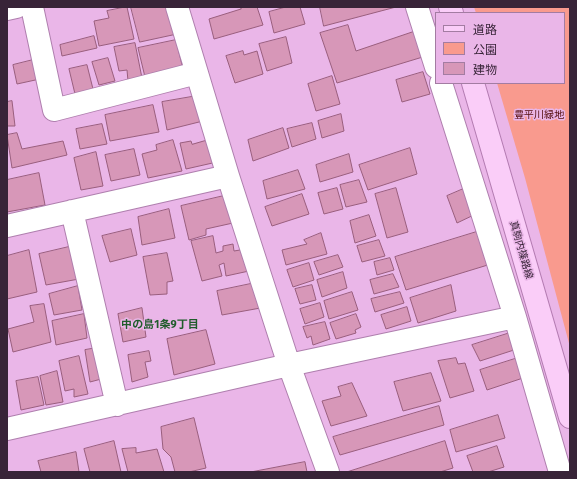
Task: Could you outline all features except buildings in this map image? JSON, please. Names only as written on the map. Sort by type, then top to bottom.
[{"type":"main road","name":"真駒内篠路線","points":[[472,84],[570,417]]},
{"type":"street","points":[[7,9],[16,7]]},
{"type":"street","points":[[32,7],[54,110],[197,73]]},
{"type":"street","points":[[177,7],[228,176],[289,365],[328,472]]},
{"type":"street","points":[[417,7],[435,64]]},
{"type":"street","points":[[441,84],[515,317],[560,472]]},
{"type":"street","points":[[7,226],[228,176]]},
{"type":"street","points":[[72,211],[117,405]]},
{"type":"street","points":[[7,429],[289,365],[515,317]]},
{"type":"green space","name":"豊平川緑地","points":[[474,7],[570,7],[570,347],[525,178],[497,84],[565,84],[565,12],[476,12]]},
{"type":"district","name":"中の島1条9丁目","points":[[160,325]]}]
